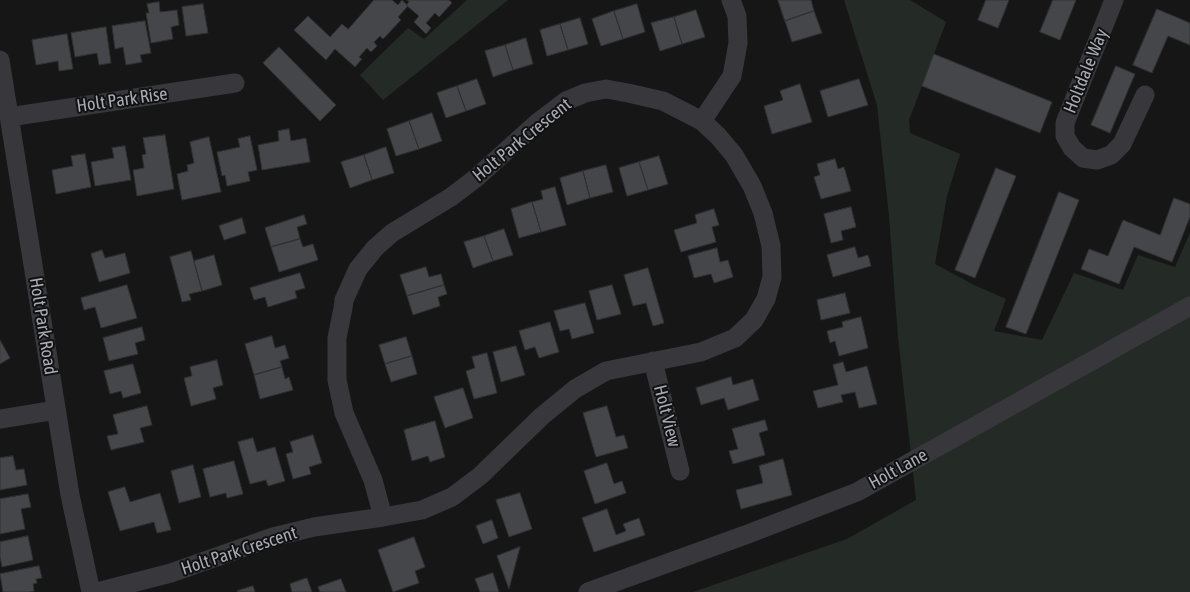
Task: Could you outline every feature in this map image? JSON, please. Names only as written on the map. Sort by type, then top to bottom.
[{"type":"street","points":[[702,121],[732,76],[738,44],[737,16],[731,0]]},
{"type":"street","name":"Holtdale Way","points":[[1114,0],[1065,123],[1066,136],[1072,148],[1083,158],[1097,160],[1111,155],[1122,144],[1145,95]]},
{"type":"street","name":"Holt Park Road","points":[[0,60],[70,495],[91,592]]},
{"type":"street","name":"Holt Park Rise","points":[[9,117],[235,84]]},
{"type":"street","name":"Holt Park Crescent","points":[[97,592],[171,573],[273,537],[314,527],[382,517],[422,510],[452,497],[480,476],[542,416],[575,389],[606,371],[701,352],[735,338],[754,320],[766,299],[772,277],[770,246],[763,213],[752,186],[734,155],[702,121],[663,101],[628,92],[606,89],[585,93],[566,101],[536,123],[476,178],[451,197],[392,233],[375,248],[358,269],[344,300],[338,338],[337,380],[344,412],[373,480],[382,517]]},
{"type":"street","name":"Holt Lane","points":[[588,592],[858,492],[1190,306]]},
{"type":"street","name":"Holt View","points":[[653,361],[680,471]]},
{"type":"street","points":[[0,419],[56,410]]},
{"type":"shaded area","points":[[467,0],[508,0],[383,100],[360,75],[408,28],[424,39]]},
{"type":"shaded area","points":[[844,0],[910,0],[946,22],[909,120],[910,133],[960,154],[947,196],[935,264],[974,285],[1006,299],[994,331],[1042,340],[1074,273],[1123,290],[1138,255],[1175,267],[1190,233],[1190,592],[693,592],[847,539],[916,500],[898,337],[889,216],[877,105]]},
{"type":"building","points":[[374,0],[392,0],[398,5],[402,0],[408,6],[398,17],[401,20],[383,39],[380,36],[374,42],[377,46],[371,52],[367,48],[359,57],[362,59],[355,67],[335,49],[326,60],[294,30],[308,16],[330,37],[342,24],[348,29]]},
{"type":"building","points":[[407,0],[449,0],[452,3],[439,17],[435,13],[426,23],[431,28],[426,34],[414,22],[419,16],[406,5],[409,2]]},
{"type":"building","points":[[778,0],[811,0],[814,11],[785,21]]},
{"type":"building","points":[[986,0],[1009,0],[998,28],[978,20]]},
{"type":"building","points":[[1053,0],[1076,0],[1060,40],[1040,32]]},
{"type":"building","points":[[159,2],[160,12],[177,10],[179,25],[171,27],[173,39],[151,43],[146,13],[149,13],[147,4]]},
{"type":"building","points":[[203,4],[208,33],[186,36],[182,7]]},
{"type":"building","points":[[637,4],[645,32],[623,39],[614,11]]},
{"type":"building","points":[[1157,9],[1190,23],[1190,45],[1168,36],[1152,73],[1133,65]]},
{"type":"building","points":[[696,10],[705,37],[682,44],[674,17]]},
{"type":"building","points":[[614,11],[623,39],[601,46],[592,19]]},
{"type":"building","points":[[814,11],[822,33],[792,42],[785,21]]},
{"type":"building","points":[[674,17],[682,44],[660,51],[651,23]]},
{"type":"building","points":[[580,18],[588,44],[568,50],[560,24]]},
{"type":"building","points":[[145,21],[151,53],[140,55],[142,62],[126,65],[123,47],[115,49],[112,26]]},
{"type":"building","points":[[560,24],[568,50],[547,56],[540,30]]},
{"type":"building","points":[[106,27],[111,63],[99,65],[97,53],[75,57],[71,33]]},
{"type":"building","points":[[67,34],[73,69],[59,71],[58,61],[36,65],[32,40]]},
{"type":"building","points":[[526,38],[533,64],[513,70],[505,45]]},
{"type":"building","points":[[505,45],[513,70],[493,77],[485,51]]},
{"type":"building","points":[[279,47],[336,105],[320,121],[263,63]]},
{"type":"building","points":[[934,54],[1052,102],[1040,133],[922,86]]},
{"type":"building","points":[[1116,66],[1135,74],[1110,133],[1091,125]]},
{"type":"building","points":[[477,79],[486,104],[466,111],[457,86]]},
{"type":"building","points":[[859,79],[868,105],[828,117],[820,91]]},
{"type":"building","points":[[800,84],[812,122],[772,134],[764,106],[783,100],[780,91]]},
{"type":"building","points":[[457,86],[466,111],[446,118],[437,93]]},
{"type":"building","points":[[432,113],[442,141],[419,149],[409,121]]},
{"type":"building","points":[[409,121],[419,149],[396,156],[387,129]]},
{"type":"building","points":[[289,129],[291,141],[306,138],[310,162],[262,170],[258,145],[279,141],[278,131]]},
{"type":"building","points":[[165,135],[174,189],[137,196],[133,170],[144,168],[142,155],[146,154],[143,138]]},
{"type":"building","points":[[250,136],[257,170],[248,172],[250,181],[227,186],[225,175],[222,176],[217,152],[240,147],[238,139]]},
{"type":"building","points":[[209,137],[221,192],[182,200],[177,174],[188,171],[187,165],[194,163],[190,142]]},
{"type":"building","points":[[125,146],[131,180],[95,186],[91,162],[114,158],[112,148]]},
{"type":"building","points":[[386,147],[394,173],[372,180],[364,155]]},
{"type":"building","points":[[85,154],[91,187],[56,194],[52,170],[73,166],[71,156]]},
{"type":"building","points":[[364,155],[372,180],[350,188],[341,162]]},
{"type":"building","points":[[659,156],[668,184],[648,190],[639,162]]},
{"type":"building","points":[[835,159],[838,169],[844,167],[851,191],[821,199],[814,177],[820,175],[817,164]]},
{"type":"building","points":[[639,162],[648,190],[627,196],[619,168]]},
{"type":"building","points":[[606,165],[613,192],[590,198],[583,171]]},
{"type":"building","points":[[996,168],[1016,176],[975,278],[955,270]]},
{"type":"building","points":[[583,171],[590,198],[567,205],[560,178]]},
{"type":"building","points":[[555,187],[566,225],[541,232],[532,202],[543,199],[541,191]]},
{"type":"building","points":[[1059,192],[1079,200],[1026,334],[1006,327]]},
{"type":"building","points":[[1174,198],[1190,204],[1190,217],[1172,262],[1134,247],[1119,284],[1081,269],[1089,249],[1108,256],[1123,220],[1160,235]]},
{"type":"building","points":[[532,202],[541,232],[519,238],[511,209]]},
{"type":"building","points":[[851,207],[856,227],[841,231],[843,240],[831,243],[824,214]]},
{"type":"building","points":[[714,209],[719,225],[712,227],[716,242],[681,252],[674,230],[697,223],[695,215]]},
{"type":"building","points":[[304,215],[307,224],[297,227],[300,239],[271,247],[265,228]]},
{"type":"building","points":[[242,218],[246,233],[224,240],[219,226]]},
{"type":"building","points":[[504,229],[513,255],[493,261],[484,236]]},
{"type":"building","points":[[484,236],[493,261],[473,268],[464,242]]},
{"type":"building","points":[[300,239],[303,247],[313,244],[318,260],[279,272],[271,247]]},
{"type":"building","points":[[855,247],[858,258],[868,255],[871,266],[833,277],[827,255]]},
{"type":"building","points":[[717,248],[720,262],[728,260],[733,277],[714,283],[711,274],[694,278],[688,256]]},
{"type":"building","points":[[102,250],[105,258],[125,253],[130,273],[99,282],[91,254]]},
{"type":"building","points":[[191,251],[202,291],[189,294],[191,300],[182,302],[170,257]]},
{"type":"building","points":[[214,255],[222,285],[202,291],[194,261]]},
{"type":"building","points":[[426,267],[429,277],[441,274],[444,285],[407,296],[400,275]]},
{"type":"building","points":[[648,268],[664,323],[653,326],[646,303],[633,306],[624,275]]},
{"type":"building","points":[[300,273],[305,288],[295,291],[297,298],[268,307],[265,297],[254,300],[250,288]]},
{"type":"building","points":[[127,285],[137,318],[101,328],[95,307],[84,310],[81,298]]},
{"type":"building","points":[[444,285],[447,294],[438,297],[440,306],[413,315],[407,296]]},
{"type":"building","points":[[612,285],[621,314],[597,320],[589,291]]},
{"type":"building","points":[[845,293],[850,313],[821,320],[817,300]]},
{"type":"building","points":[[585,303],[594,333],[572,339],[569,329],[560,331],[554,311]]},
{"type":"building","points":[[861,317],[868,348],[839,356],[835,341],[830,343],[827,331],[843,327],[842,322]]},
{"type":"building","points":[[550,322],[559,352],[539,358],[535,347],[525,350],[519,331]]},
{"type":"building","points":[[142,327],[145,340],[135,343],[138,354],[109,361],[103,338]]},
{"type":"building","points":[[272,336],[275,348],[285,345],[289,358],[280,361],[282,367],[254,375],[245,344]]},
{"type":"building","points":[[406,337],[412,356],[385,364],[379,345]]},
{"type":"building","points":[[0,340],[10,358],[0,364]]},
{"type":"building","points":[[516,346],[525,375],[501,382],[493,352]]},
{"type":"building","points":[[487,353],[497,393],[474,399],[466,371],[475,368],[472,357]]},
{"type":"building","points":[[412,356],[417,374],[391,382],[385,364]]},
{"type":"building","points":[[217,360],[223,385],[213,388],[216,399],[191,406],[184,378],[192,376],[190,367]]},
{"type":"building","points":[[843,362],[846,372],[867,366],[877,404],[859,408],[855,392],[841,395],[843,402],[818,408],[813,391],[838,385],[833,365]]},
{"type":"building","points":[[133,364],[141,393],[123,398],[121,391],[110,394],[104,371]]},
{"type":"building","points":[[282,367],[285,379],[289,377],[293,390],[260,399],[254,375]]},
{"type":"building","points":[[731,377],[733,385],[753,379],[759,400],[728,410],[724,398],[701,405],[696,388]]},
{"type":"building","points":[[463,388],[473,418],[445,428],[434,397]]},
{"type":"building","points":[[147,406],[152,425],[140,428],[144,442],[111,450],[107,436],[118,434],[113,415]]},
{"type":"building","points":[[607,406],[616,437],[624,435],[628,448],[596,457],[583,413]]},
{"type":"building","points":[[765,420],[768,430],[759,433],[765,455],[733,464],[729,451],[738,449],[732,429]]},
{"type":"building","points":[[435,421],[445,457],[430,462],[428,456],[412,461],[404,430]]},
{"type":"building","points":[[313,435],[322,463],[309,467],[311,474],[293,479],[286,454],[293,452],[290,442]]},
{"type":"building","points":[[253,438],[257,452],[275,447],[285,481],[268,486],[266,480],[250,484],[238,442]]},
{"type":"building","points":[[13,456],[16,470],[24,469],[27,485],[0,490],[0,458]]},
{"type":"building","points":[[783,459],[792,495],[741,509],[736,490],[763,483],[759,466]]},
{"type":"building","points":[[234,461],[243,494],[227,498],[226,493],[210,497],[203,469]]},
{"type":"building","points":[[607,463],[614,484],[622,481],[626,493],[595,504],[584,471]]},
{"type":"building","points":[[193,465],[201,497],[179,503],[171,471]]},
{"type":"building","points":[[125,487],[130,502],[160,493],[171,530],[157,533],[154,522],[120,531],[108,492]]},
{"type":"building","points":[[520,493],[532,529],[509,537],[496,500]]},
{"type":"building","points":[[28,494],[31,507],[21,509],[25,529],[0,534],[0,499]]},
{"type":"building","points":[[607,509],[616,535],[626,531],[623,524],[639,518],[645,535],[594,552],[582,518]]},
{"type":"building","points":[[492,520],[498,538],[483,544],[476,526]]},
{"type":"building","points":[[28,536],[33,560],[2,567],[0,542]]},
{"type":"building","points":[[414,537],[425,567],[415,571],[419,583],[393,592],[378,550]]},
{"type":"building","points":[[520,547],[509,589],[497,556]]},
{"type":"building","points":[[39,566],[42,578],[36,579],[37,583],[33,584],[34,591],[3,592],[0,574]]},
{"type":"building","points":[[493,573],[499,592],[480,592],[475,579]]},
{"type":"building","points":[[307,578],[312,592],[292,592],[290,584]]},
{"type":"building","points":[[341,579],[346,592],[320,592],[318,587]]},
{"type":"building","points":[[253,586],[255,592],[237,591]]}]
